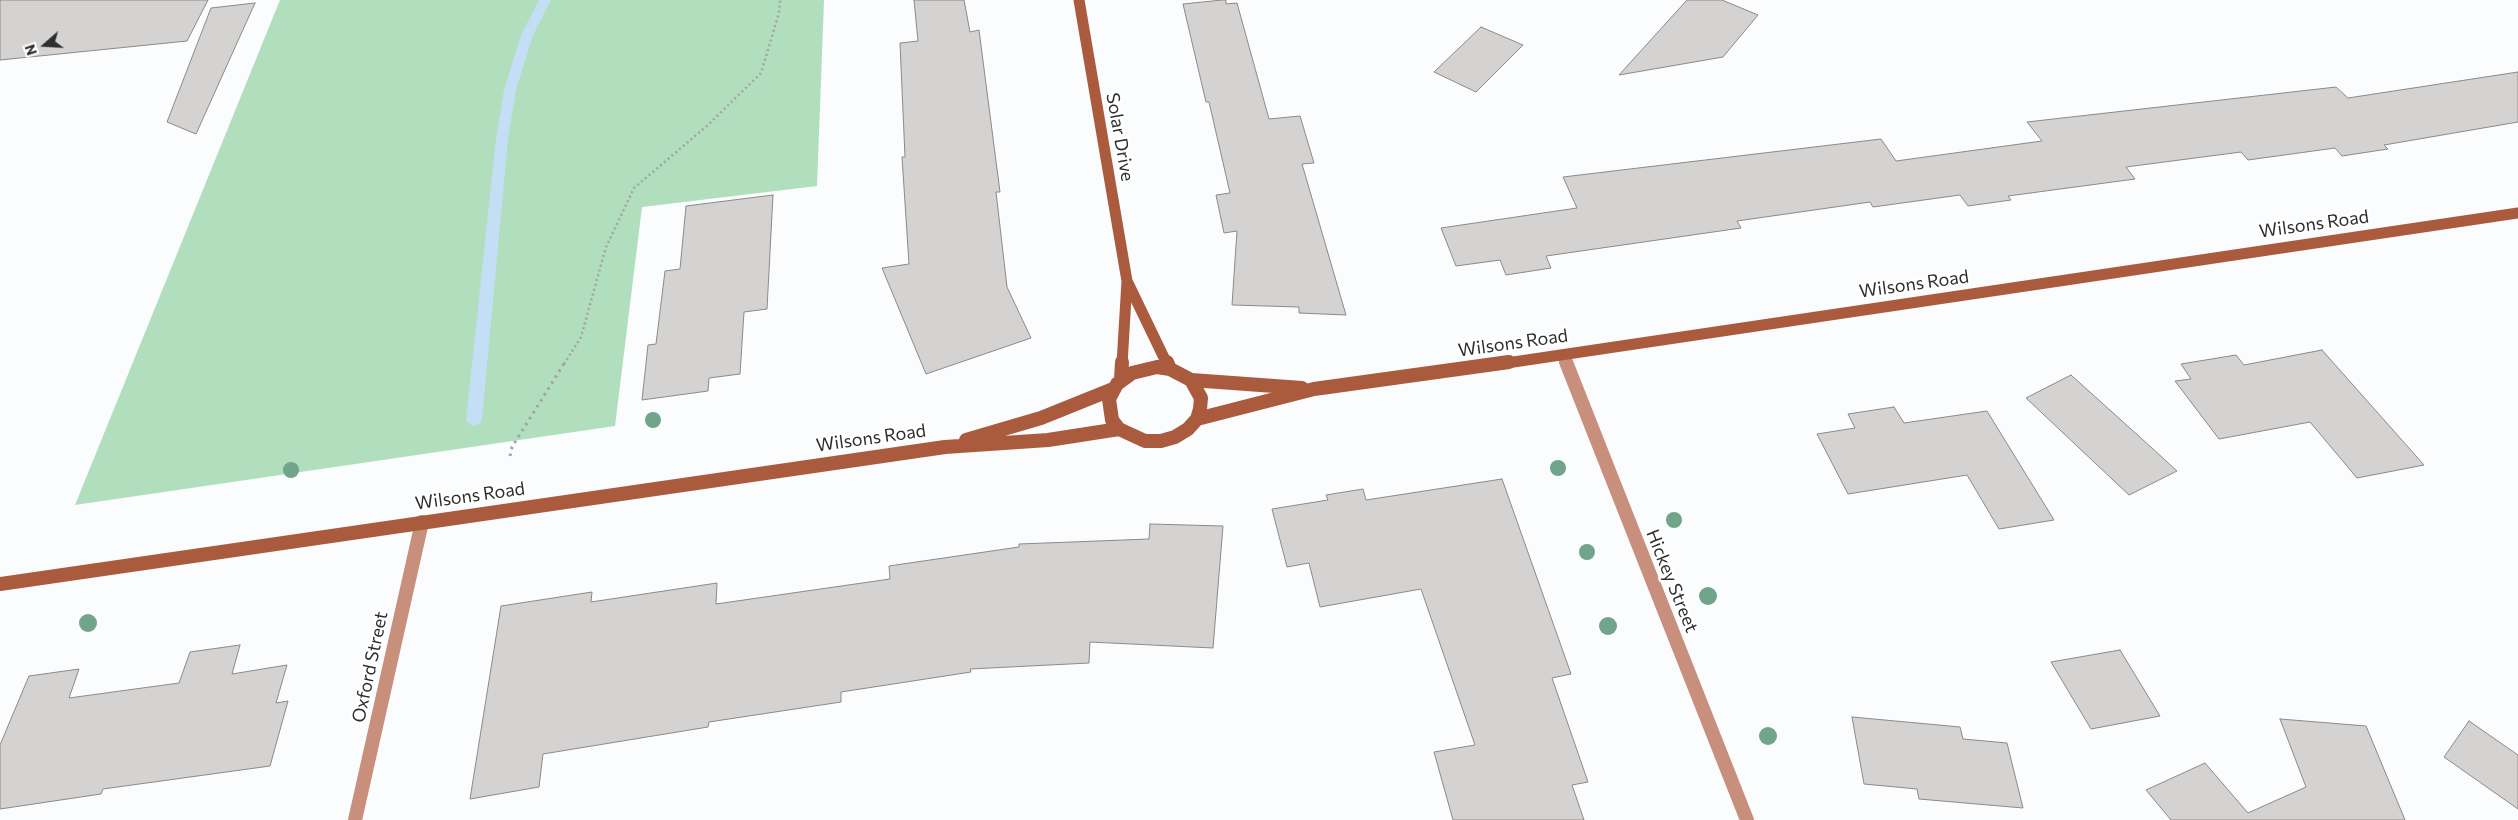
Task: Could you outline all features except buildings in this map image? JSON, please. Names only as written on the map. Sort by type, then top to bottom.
[{"type":"street","name":"Solar Drive","points":[[1079,0],[1127,280],[1117,384]]},
{"type":"street","name":"Wilsons Road","points":[[1196,419],[1314,389],[1563,355],[2518,213]]},
{"type":"street","name":"Solar Drive","points":[[1127,280],[1170,369]]},
{"type":"street","name":"Hickey Street","points":[[1563,355],[1747,820]]},
{"type":"street","points":[[1144,368],[1170,369],[1191,380],[1201,398],[1196,419],[1188,430],[1175,437],[1161,441],[1145,441],[1130,436],[1119,429],[1112,420],[1109,410],[1109,399],[1117,384],[1144,368]]},
{"type":"street","name":"Wilsons Road","points":[[1191,380],[1314,389]]},
{"type":"street","name":"Wilsons Road","points":[[945,446],[1041,418],[1117,384]]},
{"type":"street","name":"Wilsons Road","points":[[0,584],[945,446],[1048,440],[1119,429]]},
{"type":"street","name":"Oxford Street","points":[[355,820],[422,522]]},
{"type":"path","points":[[510,456],[512,447],[581,337],[606,247],[634,188],[708,125],[760,73],[779,14],[780,0]]},
{"type":"green space","points":[[280,0],[824,0],[817,186],[642,207],[615,426],[75,505]]},
{"type":"waterway","points":[[474,420],[502,139],[510,90],[527,35],[545,0]]}]
